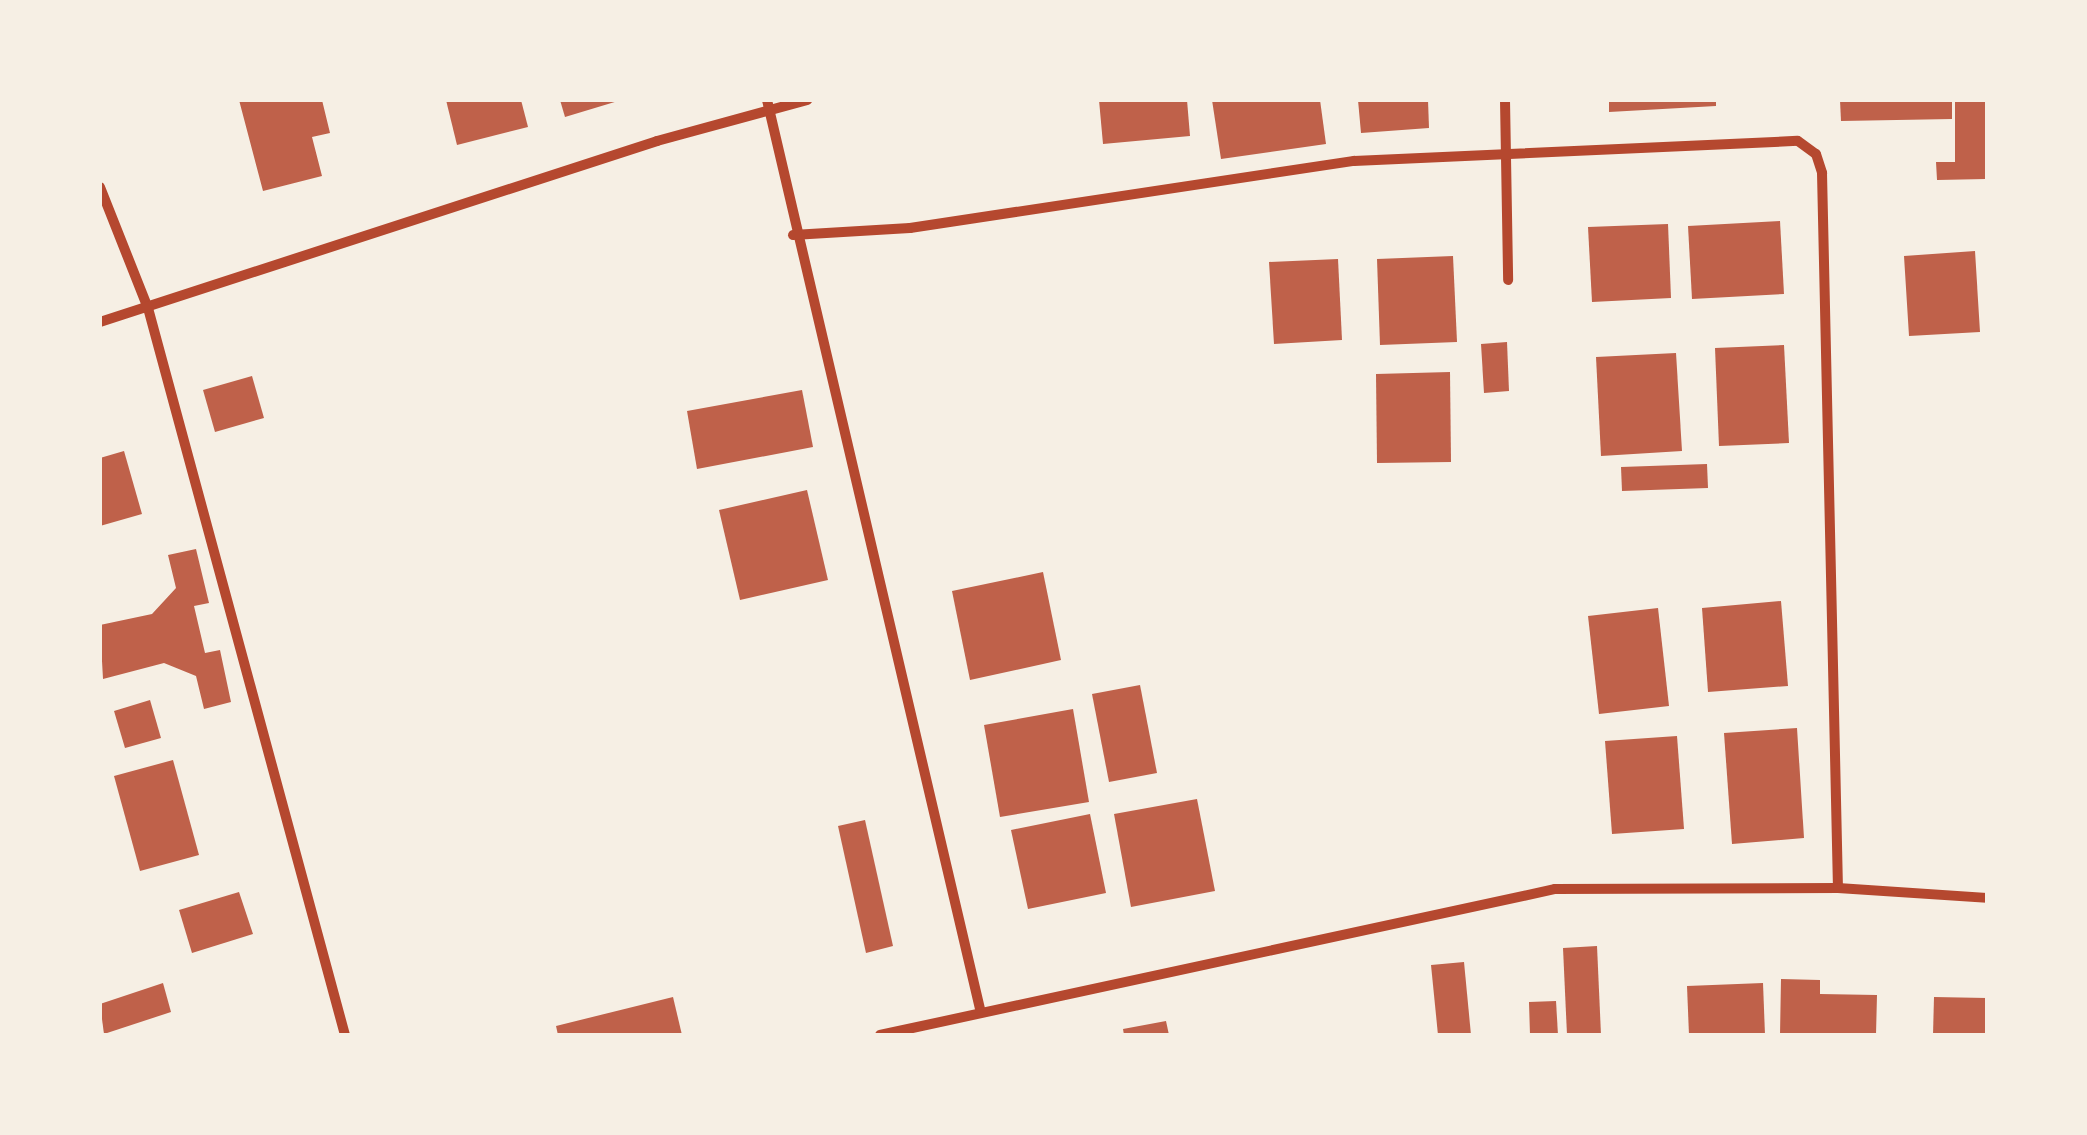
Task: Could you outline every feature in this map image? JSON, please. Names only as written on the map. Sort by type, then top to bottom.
[{"type":"street","points":[[767,100],[793,235],[980,1009]]},
{"type":"street","points":[[100,322],[657,140],[807,100]]},
{"type":"street","points":[[1505,100],[1508,280]]},
{"type":"street","points":[[793,235],[910,228],[1354,161],[1506,150],[1798,141],[1816,154],[1822,174],[1838,888]]},
{"type":"street","points":[[100,188],[148,308],[345,1035]]},
{"type":"street","points":[[880,1035],[980,1009],[1555,889],[1838,888],[1987,898]]},
{"type":"building","points":[[239,100],[322,100],[330,133],[312,137],[322,176],[263,191]]},
{"type":"building","points":[[446,100],[521,100],[528,127],[457,145]]},
{"type":"building","points":[[560,100],[618,100],[618,101],[565,117]]},
{"type":"building","points":[[1099,100],[1187,100],[1190,136],[1103,144]]},
{"type":"building","points":[[1212,100],[1320,100],[1326,144],[1221,159]]},
{"type":"building","points":[[1358,100],[1428,100],[1429,128],[1361,133]]},
{"type":"building","points":[[1609,100],[1716,100],[1716,106],[1609,112]]},
{"type":"building","points":[[1840,100],[1952,100],[1952,119],[1841,121]]},
{"type":"building","points":[[1985,100],[1986,179],[1937,180],[1936,162],[1955,162],[1955,101]]},
{"type":"building","points":[[1780,221],[1784,294],[1692,299],[1688,226]]},
{"type":"building","points":[[1668,224],[1671,298],[1592,302],[1588,227]]},
{"type":"building","points":[[1975,251],[1980,332],[1909,336],[1904,256]]},
{"type":"building","points":[[1453,256],[1457,342],[1380,345],[1377,259]]},
{"type":"building","points":[[1338,259],[1342,340],[1274,344],[1269,262]]},
{"type":"building","points":[[1507,342],[1509,391],[1484,393],[1481,344]]},
{"type":"building","points":[[1784,345],[1789,443],[1719,446],[1715,348]]},
{"type":"building","points":[[1676,353],[1682,451],[1601,456],[1596,357]]},
{"type":"building","points":[[1450,372],[1451,462],[1377,463],[1376,374]]},
{"type":"building","points":[[252,376],[264,418],[215,432],[203,390]]},
{"type":"building","points":[[802,390],[813,447],[697,469],[687,411]]},
{"type":"building","points":[[124,451],[142,514],[100,526],[100,458]]},
{"type":"building","points":[[1707,464],[1708,488],[1622,491],[1621,467]]},
{"type":"building","points":[[807,490],[828,580],[740,600],[719,510]]},
{"type":"building","points":[[196,549],[209,603],[194,606],[205,653],[220,650],[231,702],[204,709],[196,676],[164,663],[103,679],[100,625],[152,614],[176,588],[168,555]]},
{"type":"building","points":[[1043,572],[1061,660],[970,680],[952,591]]},
{"type":"building","points":[[1781,601],[1788,686],[1708,692],[1702,608]]},
{"type":"building","points":[[1658,608],[1669,706],[1599,714],[1588,616]]},
{"type":"building","points":[[1140,685],[1157,773],[1109,782],[1092,694]]},
{"type":"building","points":[[150,700],[161,738],[125,748],[114,711]]},
{"type":"building","points":[[1073,709],[1089,802],[1000,817],[984,725]]},
{"type":"building","points":[[1797,728],[1804,838],[1732,844],[1724,733]]},
{"type":"building","points":[[1677,736],[1684,829],[1612,834],[1605,741]]},
{"type":"building","points":[[173,760],[199,855],[140,871],[114,776]]},
{"type":"building","points":[[1197,799],[1215,891],[1131,907],[1114,814]]},
{"type":"building","points":[[1090,814],[1106,893],[1028,909],[1011,830]]},
{"type":"building","points":[[865,820],[893,946],[866,953],[838,826]]},
{"type":"building","points":[[239,892],[253,934],[192,953],[179,910]]},
{"type":"building","points":[[1597,946],[1601,1035],[1567,1035],[1563,948]]},
{"type":"building","points":[[1464,962],[1471,1035],[1438,1035],[1431,965]]},
{"type":"building","points":[[1781,979],[1820,980],[1820,994],[1877,995],[1876,1035],[1780,1035]]},
{"type":"building","points":[[163,983],[171,1012],[104,1034],[100,1004]]},
{"type":"building","points":[[1763,983],[1765,1035],[1689,1035],[1687,986]]},
{"type":"building","points":[[673,997],[682,1035],[558,1035],[556,1026]]},
{"type":"building","points":[[1934,997],[1987,998],[1987,1035],[1933,1035]]},
{"type":"building","points":[[1556,1001],[1558,1035],[1530,1035],[1529,1002]]},
{"type":"building","points":[[1166,1021],[1169,1035],[1124,1035],[1123,1029]]}]
